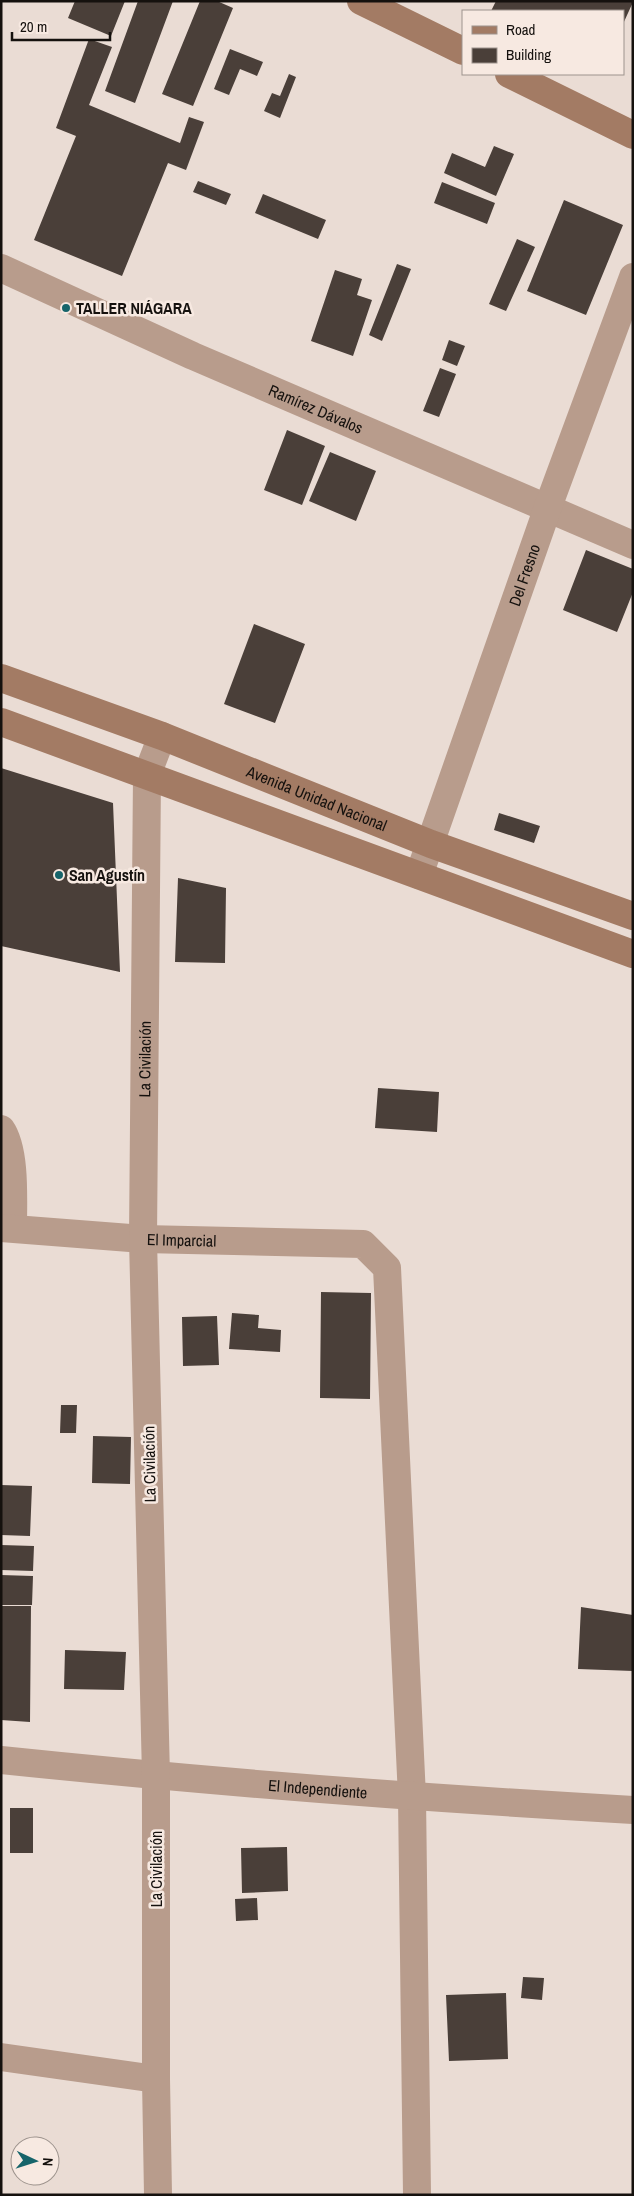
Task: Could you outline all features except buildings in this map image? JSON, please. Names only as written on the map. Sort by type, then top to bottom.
[{"type":"main road","points":[[361,1],[462,51]]},
{"type":"main road","points":[[511,75],[633,135]]},
{"type":"main road","name":"Avenida Unidad Nacional","points":[[1,678],[162,736],[431,844],[633,916]]},
{"type":"main road","points":[[1,722],[633,954]]},
{"type":"street","name":"Ramírez Dávalos","points":[[1,268],[193,356],[633,545]]},
{"type":"street","name":"Del Fresno","points":[[419,875],[548,507],[633,277]]},
{"type":"street","name":"La Civilación","points":[[158,2195],[156,1776],[143,1239],[147,775],[162,736]]},
{"type":"street","points":[[1,1129],[6,1136],[10,1162],[7,1228]]},
{"type":"street","name":"El Imparcial","points":[[7,1228],[143,1239],[363,1244],[386,1268],[412,1797]]},
{"type":"street","name":"El Independiente","points":[[1,1760],[156,1776],[412,1797],[633,1810]]},
{"type":"street","points":[[412,1797],[417,2195]]},
{"type":"street","points":[[1,2057],[156,2080]]},
{"type":"place","name":"TALLER NIÁGARA","points":[[66,308]]},
{"type":"place","name":"San Agustín","points":[[59,875]]}]
